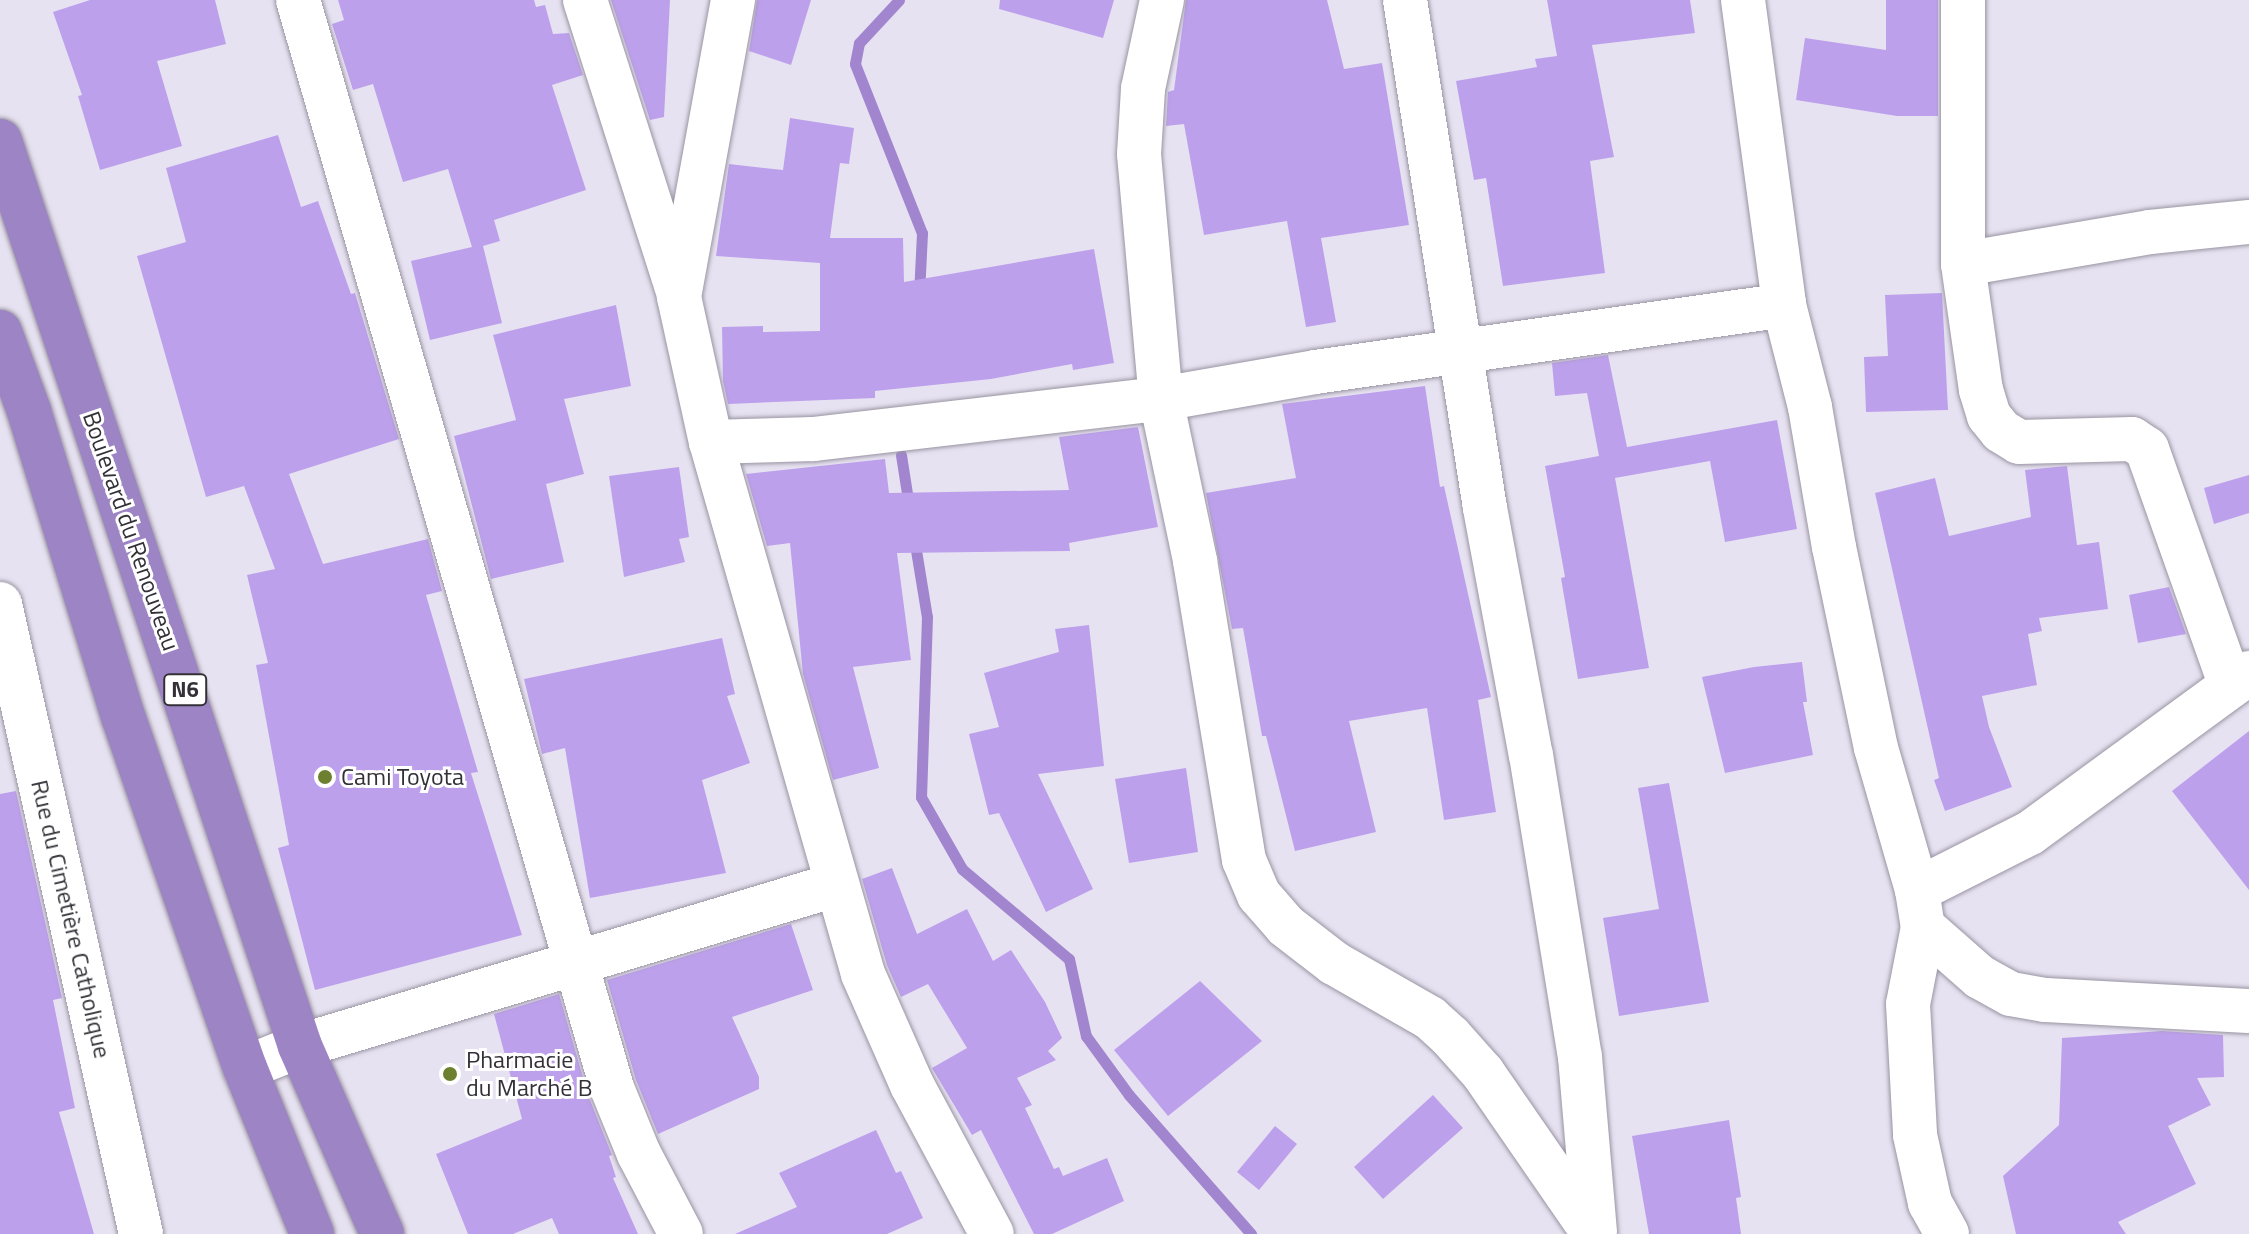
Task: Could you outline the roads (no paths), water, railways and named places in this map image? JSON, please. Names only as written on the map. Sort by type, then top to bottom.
[{"type":"highway","name":"Boulevard du Renouveau","points":[[0,141],[300,1046],[382,1234]]},
{"type":"highway","points":[[0,332],[29,411],[124,719],[245,1068],[312,1234]]},
{"type":"street","points":[[298,0],[612,1088],[639,1154],[681,1234]]},
{"type":"street","points":[[585,0],[679,297],[711,442],[835,885],[863,974],[912,1085],[992,1234]]},
{"type":"street","points":[[679,297],[733,0]]},
{"type":"street","points":[[1162,0],[1143,89],[1139,154],[1161,399],[1195,561],[1244,860],[1259,895],[1286,926],[1334,963],[1430,1018],[1450,1036],[1483,1073],[1594,1234]]},
{"type":"street","points":[[1405,0],[1460,353],[1580,1057],[1594,1234]]},
{"type":"street","points":[[1743,0],[1784,305],[1810,407],[1834,547],[1876,748],[1920,908],[1908,1004],[1915,1135],[1930,1203],[1947,1234]]},
{"type":"street","points":[[1920,908],[2030,833],[2240,680],[2147,449],[2132,439],[2019,442],[2001,431],[1989,416],[1981,390],[1963,264],[1963,0]]},
{"type":"street","points":[[1963,264],[2150,232],[2249,222]]},
{"type":"street","points":[[711,442],[813,439],[1161,399],[1315,372],[1784,305]]},
{"type":"street","name":"Rue du Cimetière Catholique","points":[[0,604],[141,1234]]},
{"type":"street","points":[[245,1068],[300,1046],[835,885]]},
{"type":"street","points":[[1920,908],[1980,977],[2011,994],[2045,1000],[2249,1011]]},
{"type":"waterway","points":[[899,0],[859,43],[855,64],[922,233],[919,294]]},
{"type":"waterway","points":[[901,455],[909,506]]},
{"type":"waterway","points":[[914,538],[927,617],[921,797],[962,869],[1069,959],[1086,1036],[1129,1095],[1251,1234]]},
{"type":"place","name":"Cami Toyota","points":[[325,777]]},
{"type":"place","name":"Pharmacie du Marché B","points":[[450,1074]]}]
